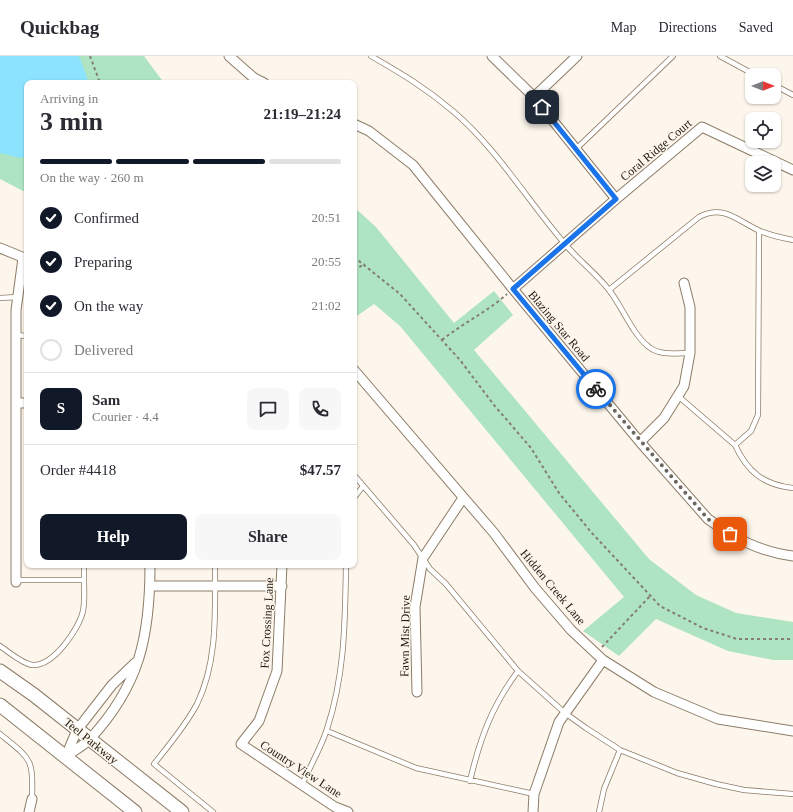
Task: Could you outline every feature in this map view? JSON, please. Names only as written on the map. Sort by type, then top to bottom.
[{"type":"main road","name":"Teel Parkway","points":[[0,671],[34,695],[182,812]]},
{"type":"main road","points":[[0,705],[135,812]]},
{"type":"street","points":[[229,56],[258,80]]},
{"type":"street","points":[[492,56],[534,97],[616,199]]},
{"type":"street","points":[[534,97],[576,56]]},
{"type":"street","name":"Blazing Star Road","points":[[357,125],[369,130],[413,165],[513,289],[640,442],[708,519],[757,548],[775,554],[793,556]]},
{"type":"street","name":"Coral Ridge Court","points":[[513,289],[616,199],[702,127],[793,170]]},
{"type":"street","points":[[0,248],[24,258]]},
{"type":"street","points":[[16,581],[16,335],[18,297],[24,264]]},
{"type":"street","points":[[640,442],[664,418],[684,386],[690,353],[690,307],[684,283]]},
{"type":"street","name":"Hidden Creek Lane","points":[[357,374],[494,533],[571,630],[603,660],[654,692],[718,719],[793,731]]},
{"type":"street","points":[[16,403],[24,403]]},
{"type":"street","name":"Fawn Mist Drive","points":[[417,692],[415,607],[423,558],[463,498]]},
{"type":"street","points":[[65,757],[89,739],[123,697],[139,659],[148,622],[150,568]]},
{"type":"street","name":"Fox Crossing Lane","points":[[241,744],[260,721],[277,671],[282,568]]},
{"type":"street","points":[[150,586],[282,586]]},
{"type":"street","points":[[65,757],[77,730],[112,685],[139,659]]},
{"type":"street","points":[[533,812],[534,794],[559,722],[603,660]]},
{"type":"street","name":"Country View Lane","points":[[241,744],[335,807],[348,812]]},
{"type":"street","points":[[29,812],[32,800]]},
{"type":"lane","points":[[371,56],[406,75],[455,113],[511,176],[564,244],[610,290],[620,310],[647,346],[657,352],[690,353]]},
{"type":"lane","points":[[576,149],[673,56]]},
{"type":"lane","points":[[720,56],[745,70]]},
{"type":"lane","points":[[781,89],[793,95]]},
{"type":"lane","points":[[610,290],[699,217],[707,213],[719,212],[730,215],[759,231],[793,240]]},
{"type":"lane","points":[[735,444],[751,430],[758,415],[759,231]]},
{"type":"lane","points":[[0,298],[18,297]]},
{"type":"lane","points":[[16,335],[24,336]]},
{"type":"lane","points":[[678,396],[735,444],[743,461],[754,472],[766,480],[793,488]]},
{"type":"lane","points":[[357,479],[518,671],[565,713],[620,750],[676,773],[744,790],[793,794]]},
{"type":"lane","points":[[357,494],[363,486]]},
{"type":"lane","points":[[0,646],[26,663],[33,665],[40,664],[53,656],[66,643],[77,627],[83,610],[84,568]]},
{"type":"lane","points":[[213,812],[154,764],[182,728],[197,704],[207,674],[213,643],[215,568]]},
{"type":"lane","points":[[302,784],[326,731],[340,678],[344,644],[346,568]]},
{"type":"lane","points":[[16,581],[84,580]]},
{"type":"lane","points":[[470,781],[478,746],[497,702],[518,671]]},
{"type":"lane","points":[[326,731],[416,768],[534,794]]},
{"type":"lane","points":[[0,734],[28,759],[32,775],[32,800]]},
{"type":"lane","points":[[599,812],[604,789],[620,750]]},
{"type":"path","points":[[90,56],[99,80]]},
{"type":"path","points":[[357,259],[400,294],[460,360],[494,405],[531,448],[559,493],[591,532],[660,606],[703,628],[737,640],[793,639]]},
{"type":"path","points":[[357,268],[365,264]]},
{"type":"path","points":[[442,340],[459,326],[492,307],[513,289]]},
{"type":"path","points":[[603,660],[601,649],[651,595]]},
{"type":"green space","points":[[0,56],[144,56],[162,80],[24,80],[24,191],[0,179]]},
{"type":"green space","points":[[357,210],[376,227],[454,323],[494,291],[513,315],[474,350],[649,559],[696,595],[736,613],[793,622],[793,660],[773,660],[728,651],[656,619],[619,656],[583,631],[624,597],[400,326],[374,304],[357,316]]},
{"type":"water","points":[[0,56],[79,56],[88,80],[24,80],[24,157],[20,158],[0,153]]},
{"type":"way so far","points":[[596,389],[640,442],[708,519],[730,534]]},
{"type":"route","points":[[542,107],[616,199],[513,289],[596,389]]}]
